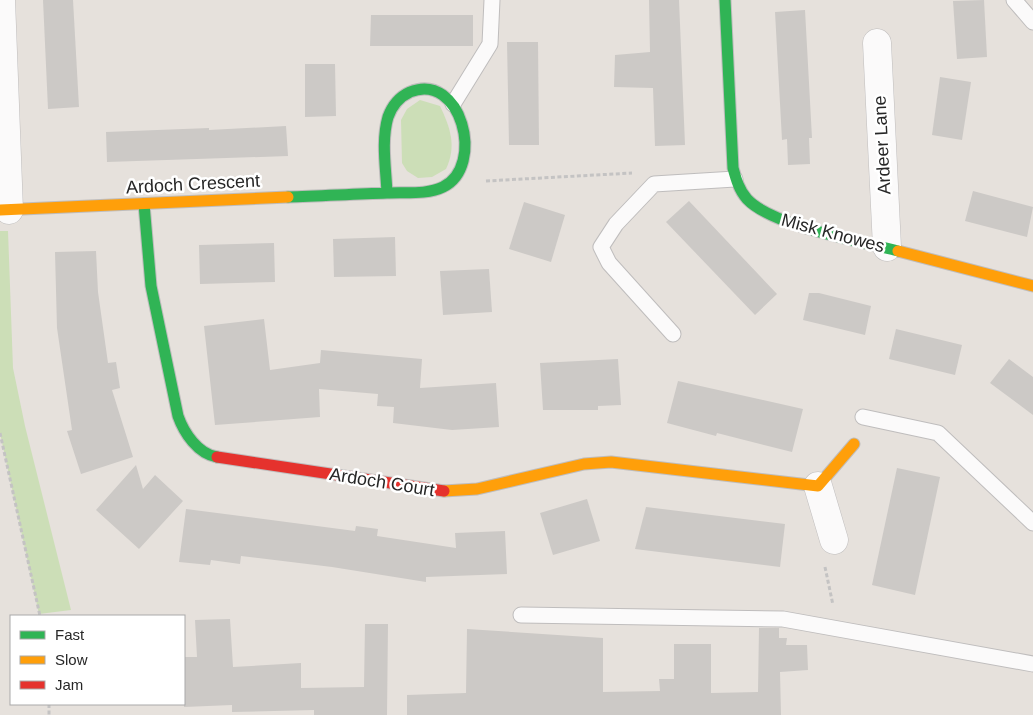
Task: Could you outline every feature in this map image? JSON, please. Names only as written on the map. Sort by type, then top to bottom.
[{"type":"street","points":[[1,0],[5,210]]},
{"type":"street","name":"Misk Knowes","points":[[725,0],[733,168],[735,180],[744,197],[776,219],[1033,286]]},
{"type":"street","name":"Ardeer Lane","points":[[878,43],[887,247]]},
{"type":"street","points":[[387,193],[386,123],[391,109],[399,99],[410,92],[423,89],[436,90],[448,98],[462,119],[464,148],[462,164],[456,177]]},
{"type":"street","name":"Ardoch Crescent","points":[[5,210],[434,190],[446,186],[456,177]]},
{"type":"street","name":"Ardoch Court","points":[[144,204],[151,286],[178,416],[182,429],[188,438],[196,446],[212,456],[448,492],[477,489],[569,467],[611,462],[643,464],[818,486]]},
{"type":"street","points":[[834,540],[818,486],[854,444]]},
{"type":"lane","points":[[453,104],[490,44],[492,0]]},
{"type":"lane","points":[[1014,0],[1033,22]]},
{"type":"lane","points":[[673,334],[609,263],[601,247],[616,224],[654,184],[735,180]]},
{"type":"lane","points":[[863,417],[938,433],[1033,523]]},
{"type":"lane","points":[[521,615],[783,619],[838,627],[1033,664]]},
{"type":"path","points":[[456,177],[476,181],[638,173]]},
{"type":"path","points":[[0,433],[40,615]]},
{"type":"path","points":[[834,540],[820,544],[838,627]]},
{"type":"green space","points":[[420,100],[440,106],[447,121],[452,144],[446,169],[432,177],[418,178],[407,171],[402,163],[401,120],[407,109]]},
{"type":"green space","points":[[0,231],[8,231],[13,368],[25,426],[71,610],[39,614],[0,433]]},
{"type":"building","points":[[43,0],[73,0],[79,107],[48,109]]},
{"type":"building","points":[[649,0],[679,0],[685,145],[655,146],[653,88],[614,87],[615,55],[650,52]]},
{"type":"building","points":[[984,0],[987,57],[957,59],[953,1]]},
{"type":"building","points":[[805,10],[812,138],[809,138],[810,164],[788,165],[787,139],[782,140],[775,12]]},
{"type":"building","points":[[371,15],[473,15],[473,46],[370,46]]},
{"type":"building","points":[[507,42],[538,42],[539,145],[509,145]]},
{"type":"building","points":[[305,64],[335,64],[336,116],[305,117]]},
{"type":"building","points":[[940,77],[971,82],[962,140],[932,135]]},
{"type":"building","points":[[286,126],[288,156],[107,162],[106,132]]},
{"type":"building","points":[[973,191],[1033,207],[1027,237],[965,221]]},
{"type":"building","points":[[689,201],[777,294],[755,315],[666,222]]},
{"type":"building","points":[[524,202],[565,215],[551,262],[509,249]]},
{"type":"building","points":[[395,237],[396,276],[334,277],[333,239]]},
{"type":"building","points":[[274,243],[275,282],[200,284],[199,245]]},
{"type":"building","points":[[96,251],[98,292],[108,363],[116,362],[120,388],[112,390],[133,457],[81,474],[67,431],[72,430],[57,328],[55,252]]},
{"type":"building","points":[[489,269],[492,312],[443,315],[440,271]]},
{"type":"building","points":[[809,293],[819,293],[871,306],[865,335],[803,320]]},
{"type":"building","points":[[264,319],[270,370],[320,363],[321,350],[422,359],[420,388],[496,383],[499,427],[452,430],[393,423],[394,407],[377,406],[378,394],[319,389],[320,417],[215,425],[204,326]]},
{"type":"building","points":[[896,329],[962,345],[955,375],[889,359]]},
{"type":"building","points":[[618,359],[621,405],[598,406],[598,410],[543,410],[540,363]]},
{"type":"building","points":[[1009,359],[1033,377],[1033,415],[990,383]]},
{"type":"building","points":[[678,381],[803,409],[792,452],[717,433],[716,436],[667,423]]},
{"type":"building","points":[[136,465],[143,489],[155,475],[183,501],[139,549],[96,510]]},
{"type":"building","points":[[897,468],[940,477],[915,595],[872,585]]},
{"type":"building","points":[[587,499],[600,541],[553,555],[540,513]]},
{"type":"building","points":[[646,507],[785,524],[780,567],[635,549]]},
{"type":"building","points":[[186,509],[355,531],[356,526],[378,529],[377,536],[456,548],[455,533],[505,531],[507,574],[426,577],[426,582],[332,567],[241,556],[240,564],[211,560],[210,565],[179,562]]},
{"type":"building","points":[[230,619],[233,667],[301,663],[301,688],[364,687],[365,624],[388,624],[387,715],[314,715],[314,710],[232,712],[232,705],[184,707],[185,657],[197,657],[195,620]]},
{"type":"building","points":[[759,628],[779,628],[779,638],[787,638],[786,645],[807,645],[808,670],[780,672],[781,715],[407,715],[407,695],[466,693],[467,629],[603,638],[603,692],[660,691],[659,679],[674,679],[674,644],[711,644],[711,693],[758,692]]},
{"type":"traffic: fast","points":[[725,0],[733,168],[744,196],[759,209],[796,225],[898,251]]},
{"type":"traffic: fast","points":[[288,197],[416,193],[437,190],[443,187],[456,176],[463,160],[465,142],[462,124],[454,107],[443,95],[428,89],[410,92],[396,102],[388,117],[385,136],[384,155],[387,193]]},
{"type":"traffic: fast","points":[[144,204],[151,286],[178,416],[193,442],[204,452],[217,457]]},
{"type":"traffic: slow","points":[[0,210],[288,197]]},
{"type":"traffic: slow","points":[[898,251],[1033,286]]},
{"type":"traffic: slow","points":[[444,491],[477,489],[584,464],[611,462],[818,486],[854,444]]},
{"type":"traffic: jam","points":[[217,457],[444,491]]}]
